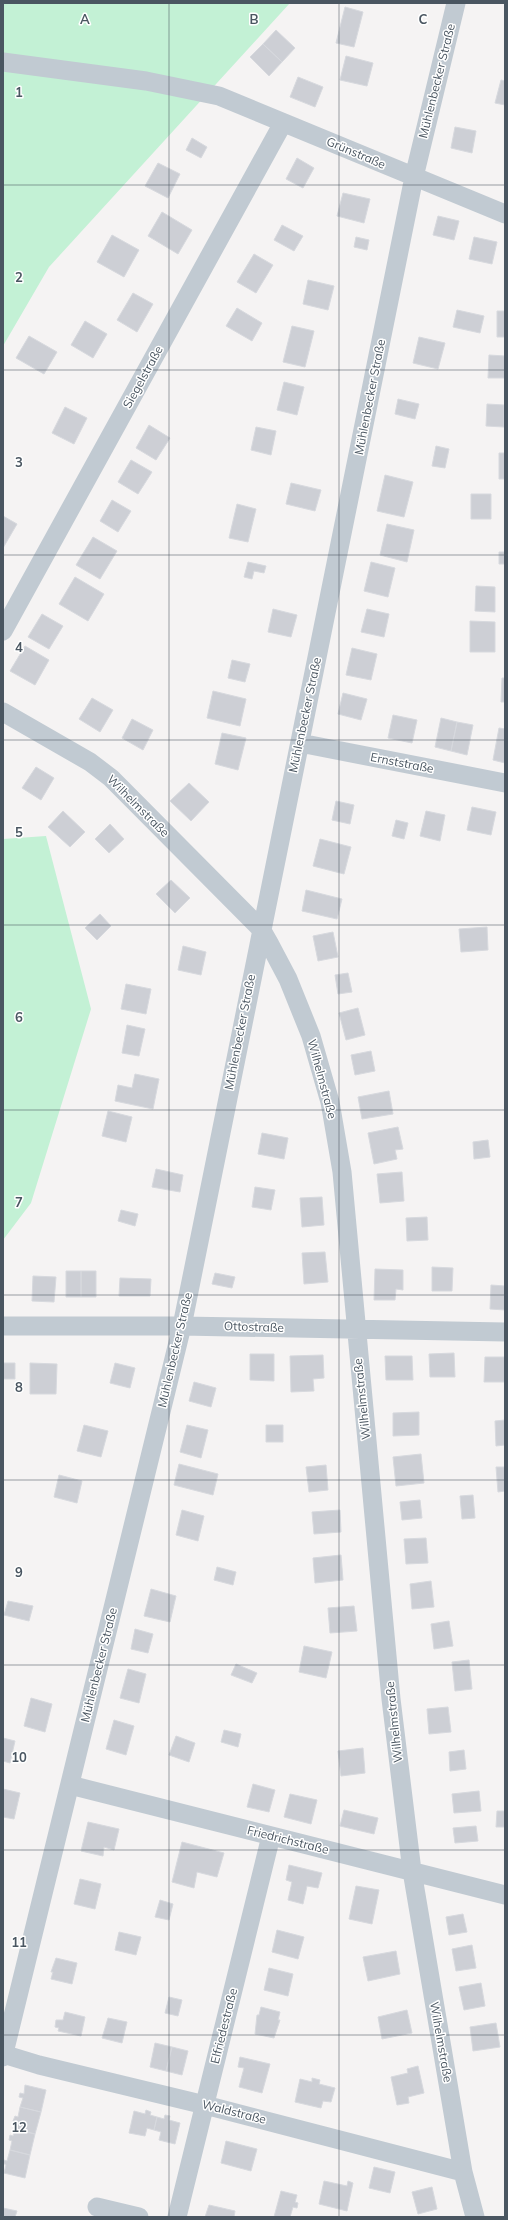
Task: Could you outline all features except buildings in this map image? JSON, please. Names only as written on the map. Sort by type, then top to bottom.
[{"type":"street","name":"Mühlenbecker Straße","points":[[3,2055],[182,1326],[414,177],[456,3]]},
{"type":"street","name":"Grünstraße","points":[[3,62],[146,81],[206,92],[232,100],[283,123],[505,214]]},
{"type":"street","name":"Siegelstraße","points":[[3,631],[283,123]]},
{"type":"street","name":"Wilhelmstraße","points":[[3,712],[79,755],[111,778],[261,929],[283,968],[304,1017],[330,1102],[344,1186],[391,1700],[412,1871],[463,2172],[475,2217]]},
{"type":"street","name":"Ernststraße","points":[[300,743],[505,783]]},
{"type":"street","name":"Ottostraße","points":[[3,1326],[182,1326],[505,1332]]},
{"type":"street","name":"Friedrichstraße","points":[[70,1785],[505,1895]]},
{"type":"street","name":"Elfriedestraße","points":[[177,2217],[271,1836]]},
{"type":"street","name":"Waldstraße","points":[[3,2055],[205,2105],[463,2172]]},
{"type":"street","points":[[97,2207],[139,2217]]},
{"type":"green space","points":[[3,3],[290,3],[49,267],[3,346]]},
{"type":"green space","points":[[46,836],[91,1009],[31,1203],[3,1240],[3,839]]}]
